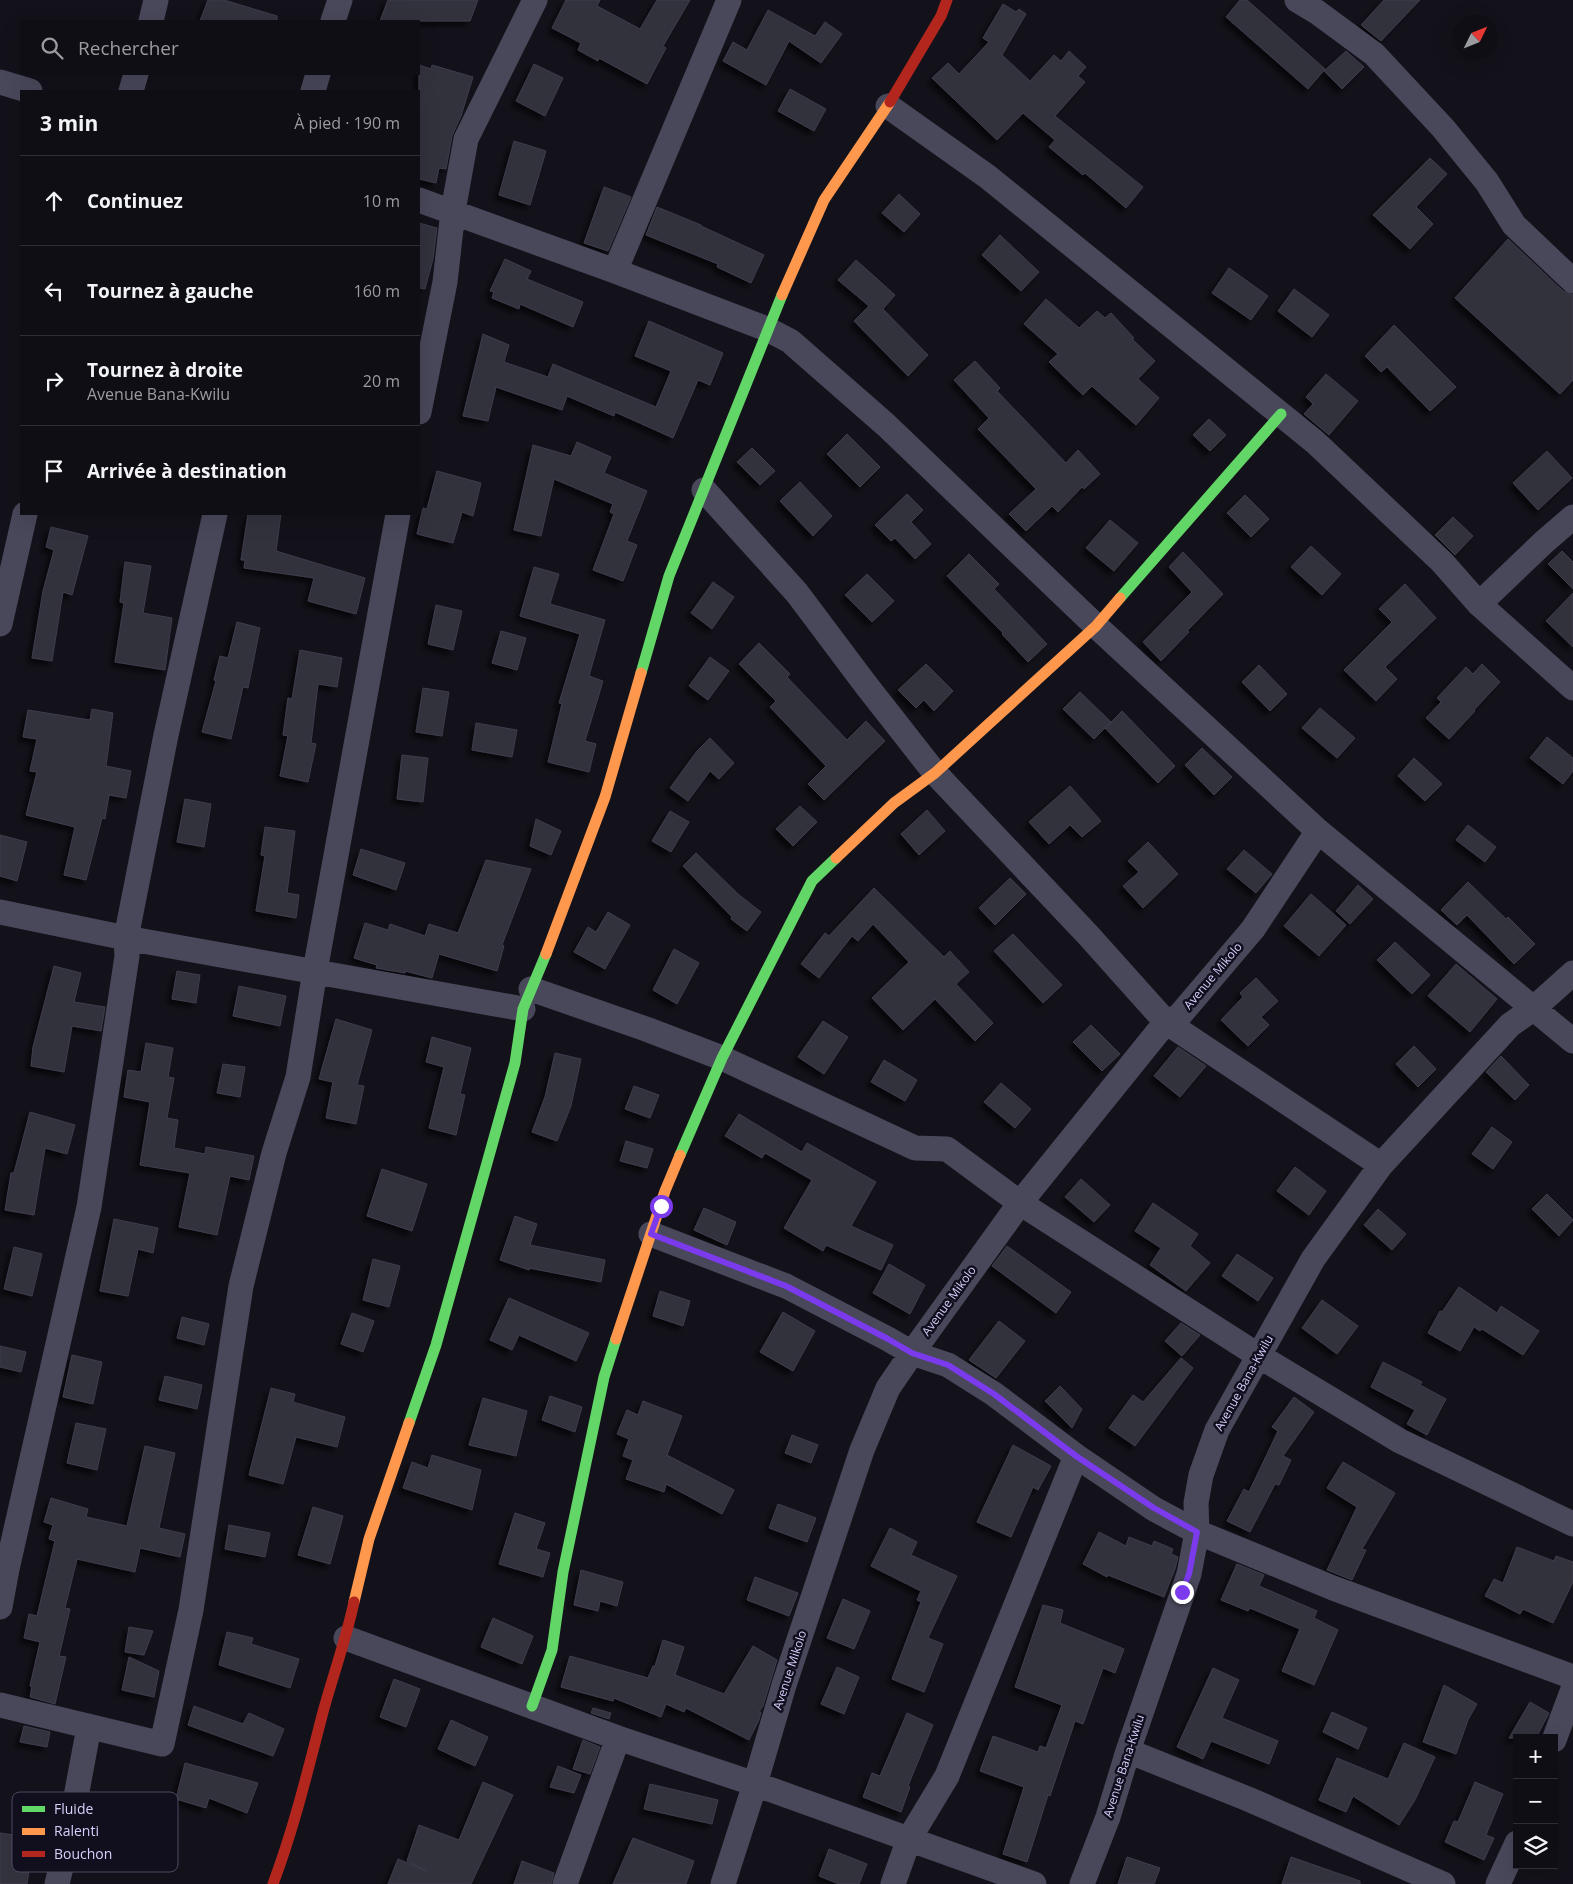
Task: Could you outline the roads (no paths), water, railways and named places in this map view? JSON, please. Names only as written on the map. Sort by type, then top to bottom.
[{"type":"street","points":[[151,20],[156,0]]},
{"type":"street","points":[[333,20],[340,0]]},
{"type":"street","points":[[420,407],[445,282],[453,211],[466,139],[535,0]]},
{"type":"street","points":[[615,271],[729,0]]},
{"type":"street","points":[[273,1884],[290,1841],[324,1709],[346,1638],[369,1539],[436,1345],[515,1063],[527,999],[605,797],[669,576],[767,329],[824,200],[888,106],[941,16],[947,0]]},
{"type":"street","points":[[1297,0],[1317,12],[1374,54],[1443,128],[1487,182],[1514,225],[1573,281]]},
{"type":"street","points":[[131,90],[136,75]]},
{"type":"street","points":[[313,90],[318,75]]},
{"type":"street","points":[[0,82],[27,90]]},
{"type":"street","points":[[888,106],[988,177],[1315,442],[1435,555],[1479,604],[1573,688]]},
{"type":"street","points":[[420,200],[615,271],[767,329],[790,341],[886,424],[1096,626],[1318,831],[1573,1041]]},
{"type":"street","points":[[532,1706],[552,1650],[563,1572],[604,1377],[665,1191],[722,1058],[812,881],[894,803],[934,773],[1096,626],[1281,414]]},
{"type":"street","points":[[704,490],[797,593],[934,773],[1088,935],[1166,1022],[1381,1165]]},
{"type":"street","points":[[0,624],[25,515]]},
{"type":"street","points":[[0,1607],[6,1569],[89,1206],[127,956],[126,938],[166,735],[215,515]]},
{"type":"street","points":[[0,1705],[162,1744],[191,1610],[241,1286],[274,1153],[298,1077],[315,971],[398,515]]},
{"type":"street","points":[[1479,604],[1573,517]]},
{"type":"street","name":"Avenue Mikolo","points":[[723,1884],[784,1685],[862,1450],[888,1388],[1020,1203],[1166,1022],[1179,1016],[1253,929],[1318,831]]},
{"type":"street","points":[[0,912],[126,938],[315,971],[527,999],[646,1029],[722,1058],[915,1148],[947,1149],[1020,1203],[1259,1356],[1400,1441],[1573,1524]]},
{"type":"street","name":"Avenue Bana-Kwilu","points":[[1082,1884],[1108,1817],[1128,1751],[1189,1574],[1197,1532],[1196,1503],[1201,1475],[1217,1430],[1313,1259],[1381,1165],[1510,1025],[1534,1008],[1573,973]]},
{"type":"street","points":[[651,1234],[786,1286],[912,1353],[948,1365],[994,1394],[1076,1456],[1154,1508],[1197,1532],[1333,1588],[1573,1677]]},
{"type":"street","points":[[893,1884],[909,1838],[947,1776],[1076,1456]]},
{"type":"street","points":[[346,1638],[618,1738],[909,1838],[1034,1884]]},
{"type":"street","points":[[1556,1734],[1573,1689]]},
{"type":"street","points":[[77,1792],[89,1727]]},
{"type":"street","points":[[565,1884],[618,1738]]},
{"type":"street","points":[[1128,1751],[1248,1799],[1443,1884]]},
{"type":"street","points":[[1498,1884],[1513,1852]]}]
